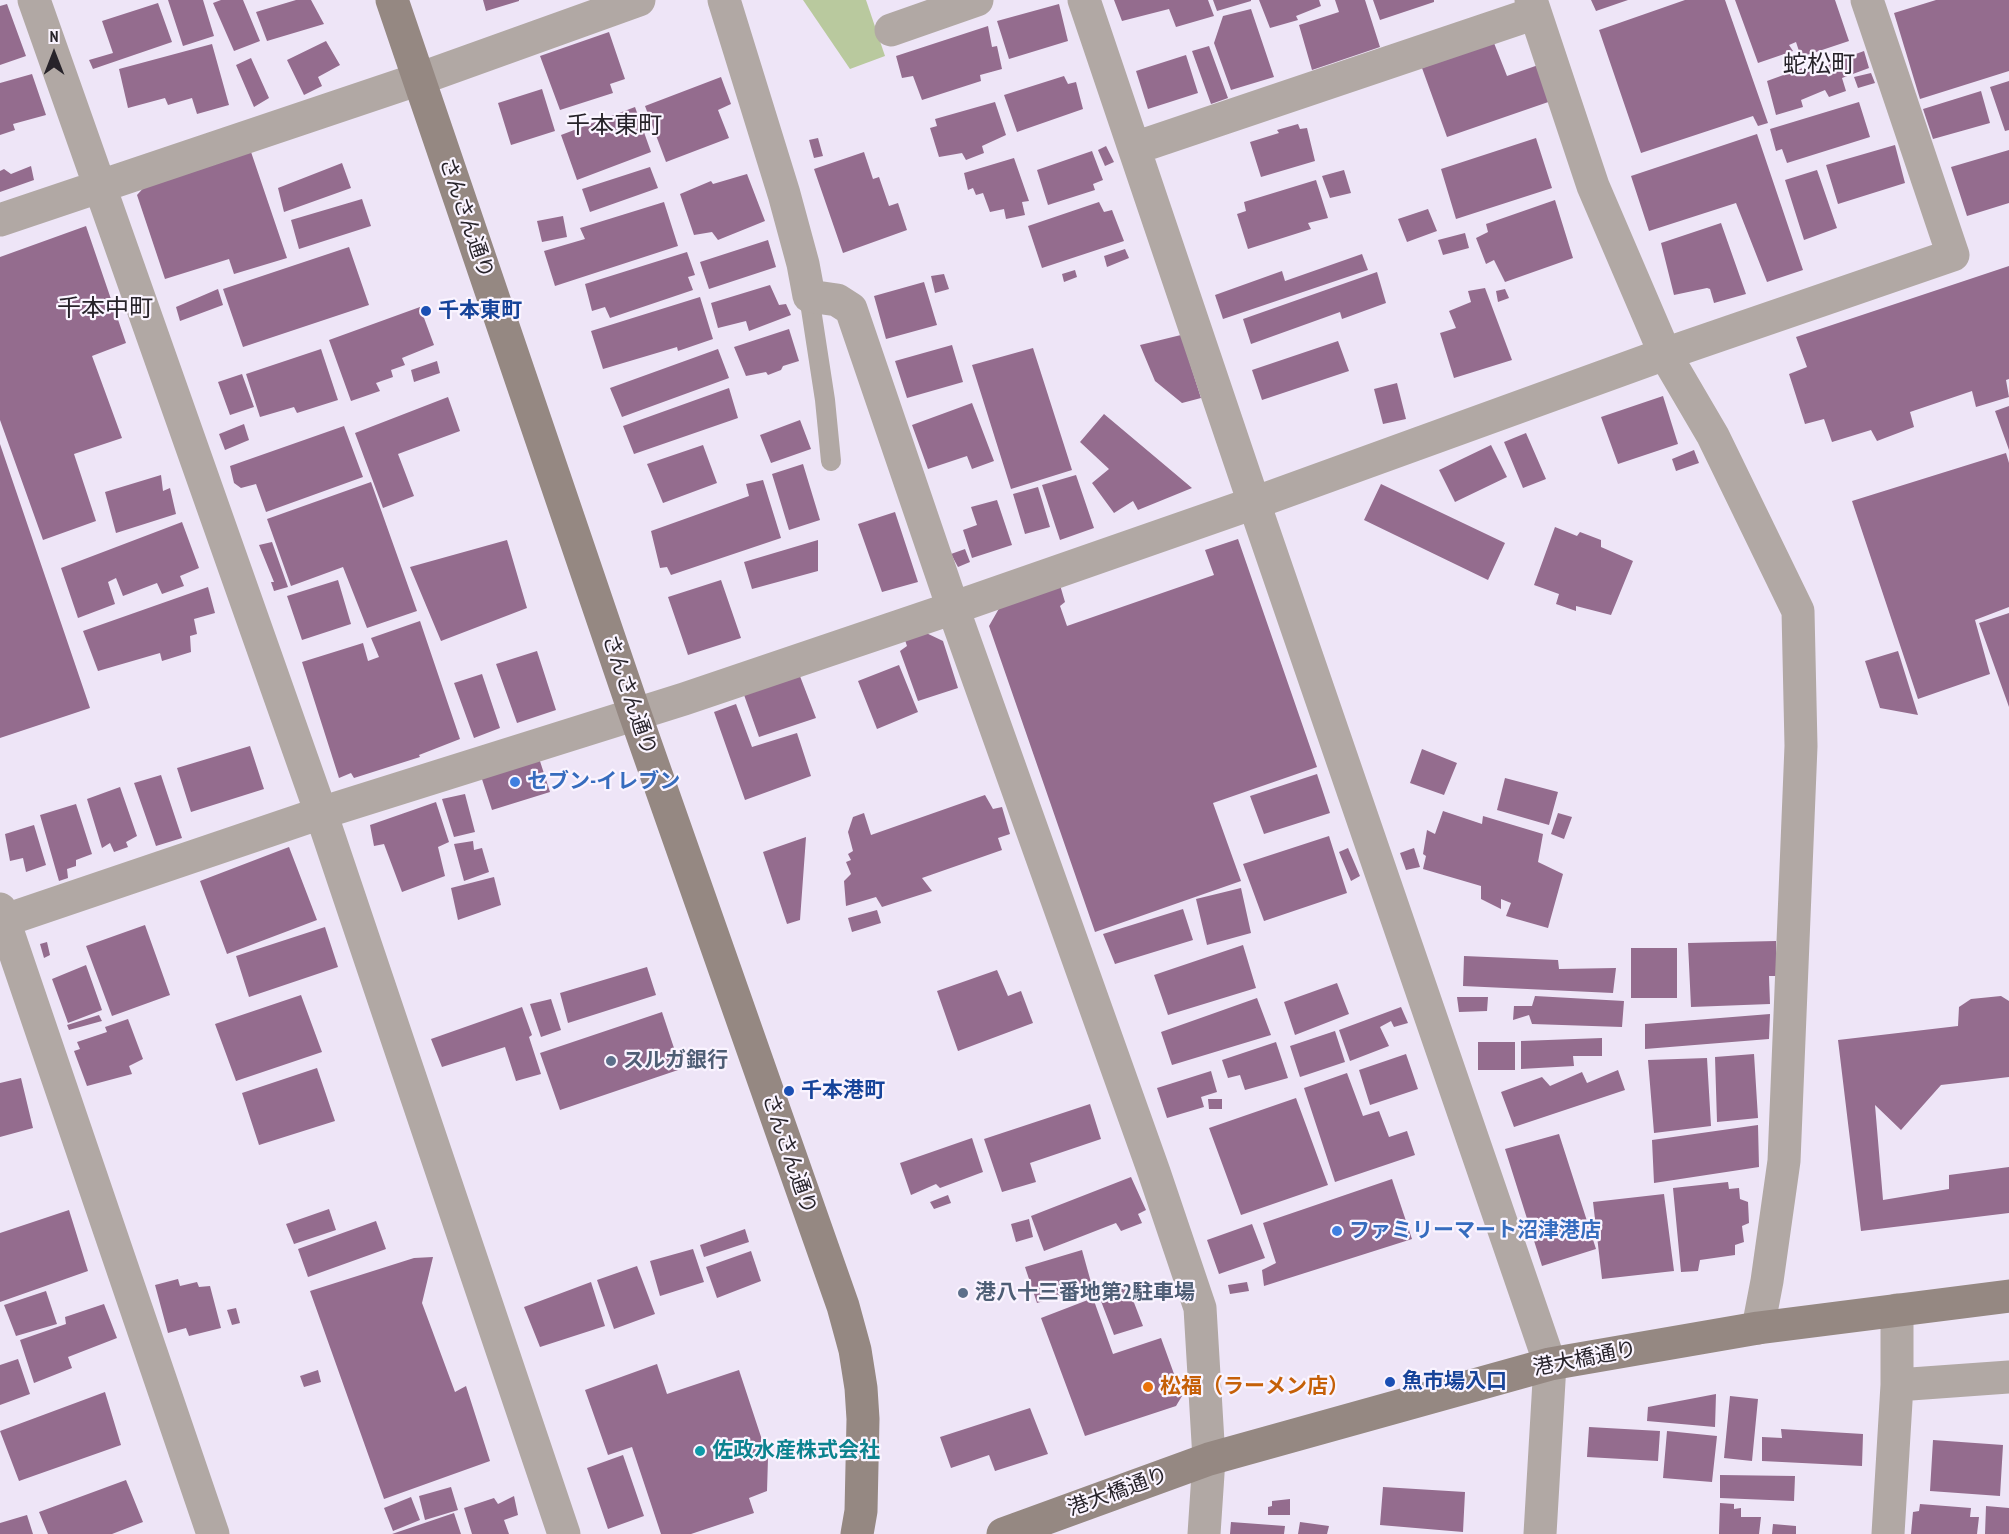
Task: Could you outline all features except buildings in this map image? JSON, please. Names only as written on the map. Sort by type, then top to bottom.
[{"type":"main road","name":"さんさん通り","points":[[392,0],[635,714],[843,1306],[855,1350],[863,1419],[861,1512],[857,1534]]},
{"type":"main road","name":"港大橋通り","points":[[1003,1534],[1209,1459],[1550,1364],[1758,1328],[2009,1296]]},
{"type":"street","points":[[34,0],[321,813],[564,1534]]},
{"type":"street","points":[[0,220],[101,188],[419,79],[639,0]]},
{"type":"street","points":[[724,0],[784,194],[809,296],[837,300],[851,309],[953,608],[1154,1172],[1200,1308],[1209,1459],[1204,1534]]},
{"type":"street","points":[[891,30],[976,0]]},
{"type":"street","points":[[1084,0],[1550,1364],[1540,1534]]},
{"type":"street","points":[[213,1534],[1,917],[635,714],[953,608],[1254,503],[1665,354],[1953,255],[1867,0]]},
{"type":"street","points":[[1134,148],[1533,7],[1593,186],[1665,354],[1713,436],[1798,612],[1801,746],[1784,1161],[1758,1328]]},
{"type":"street","points":[[1888,1534],[1897,1385],[1897,1310]]},
{"type":"street","points":[[1897,1385],[2009,1377]]},
{"type":"lane","points":[[809,296],[825,400],[831,461]]},
{"type":"green space","points":[[803,0],[866,0],[885,56],[850,69]]},
{"type":"place","name":"千本東町","points":[[426,311]]},
{"type":"place","name":"セブン-イレブン","points":[[515,782]]},
{"type":"place","name":"スルガ銀行","points":[[611,1061]]},
{"type":"place","name":"千本港町","points":[[789,1091]]},
{"type":"place","name":"ファミリーマート沼津港店","points":[[1337,1231]]},
{"type":"place","name":"港八十三番地第2駐車場","points":[[963,1293]]},
{"type":"place","name":"魚市場入口","points":[[1390,1382]]},
{"type":"place","name":"松福（ラーメン店）","points":[[1148,1387]]},
{"type":"place","name":"佐政水産株式会社","points":[[700,1451]]},
{"type":"district","name":"蛇松町","points":[[1819,65]]},
{"type":"district","name":"千本東町","points":[[614,126]]},
{"type":"district","name":"千本中町","points":[[105,309]]}]
